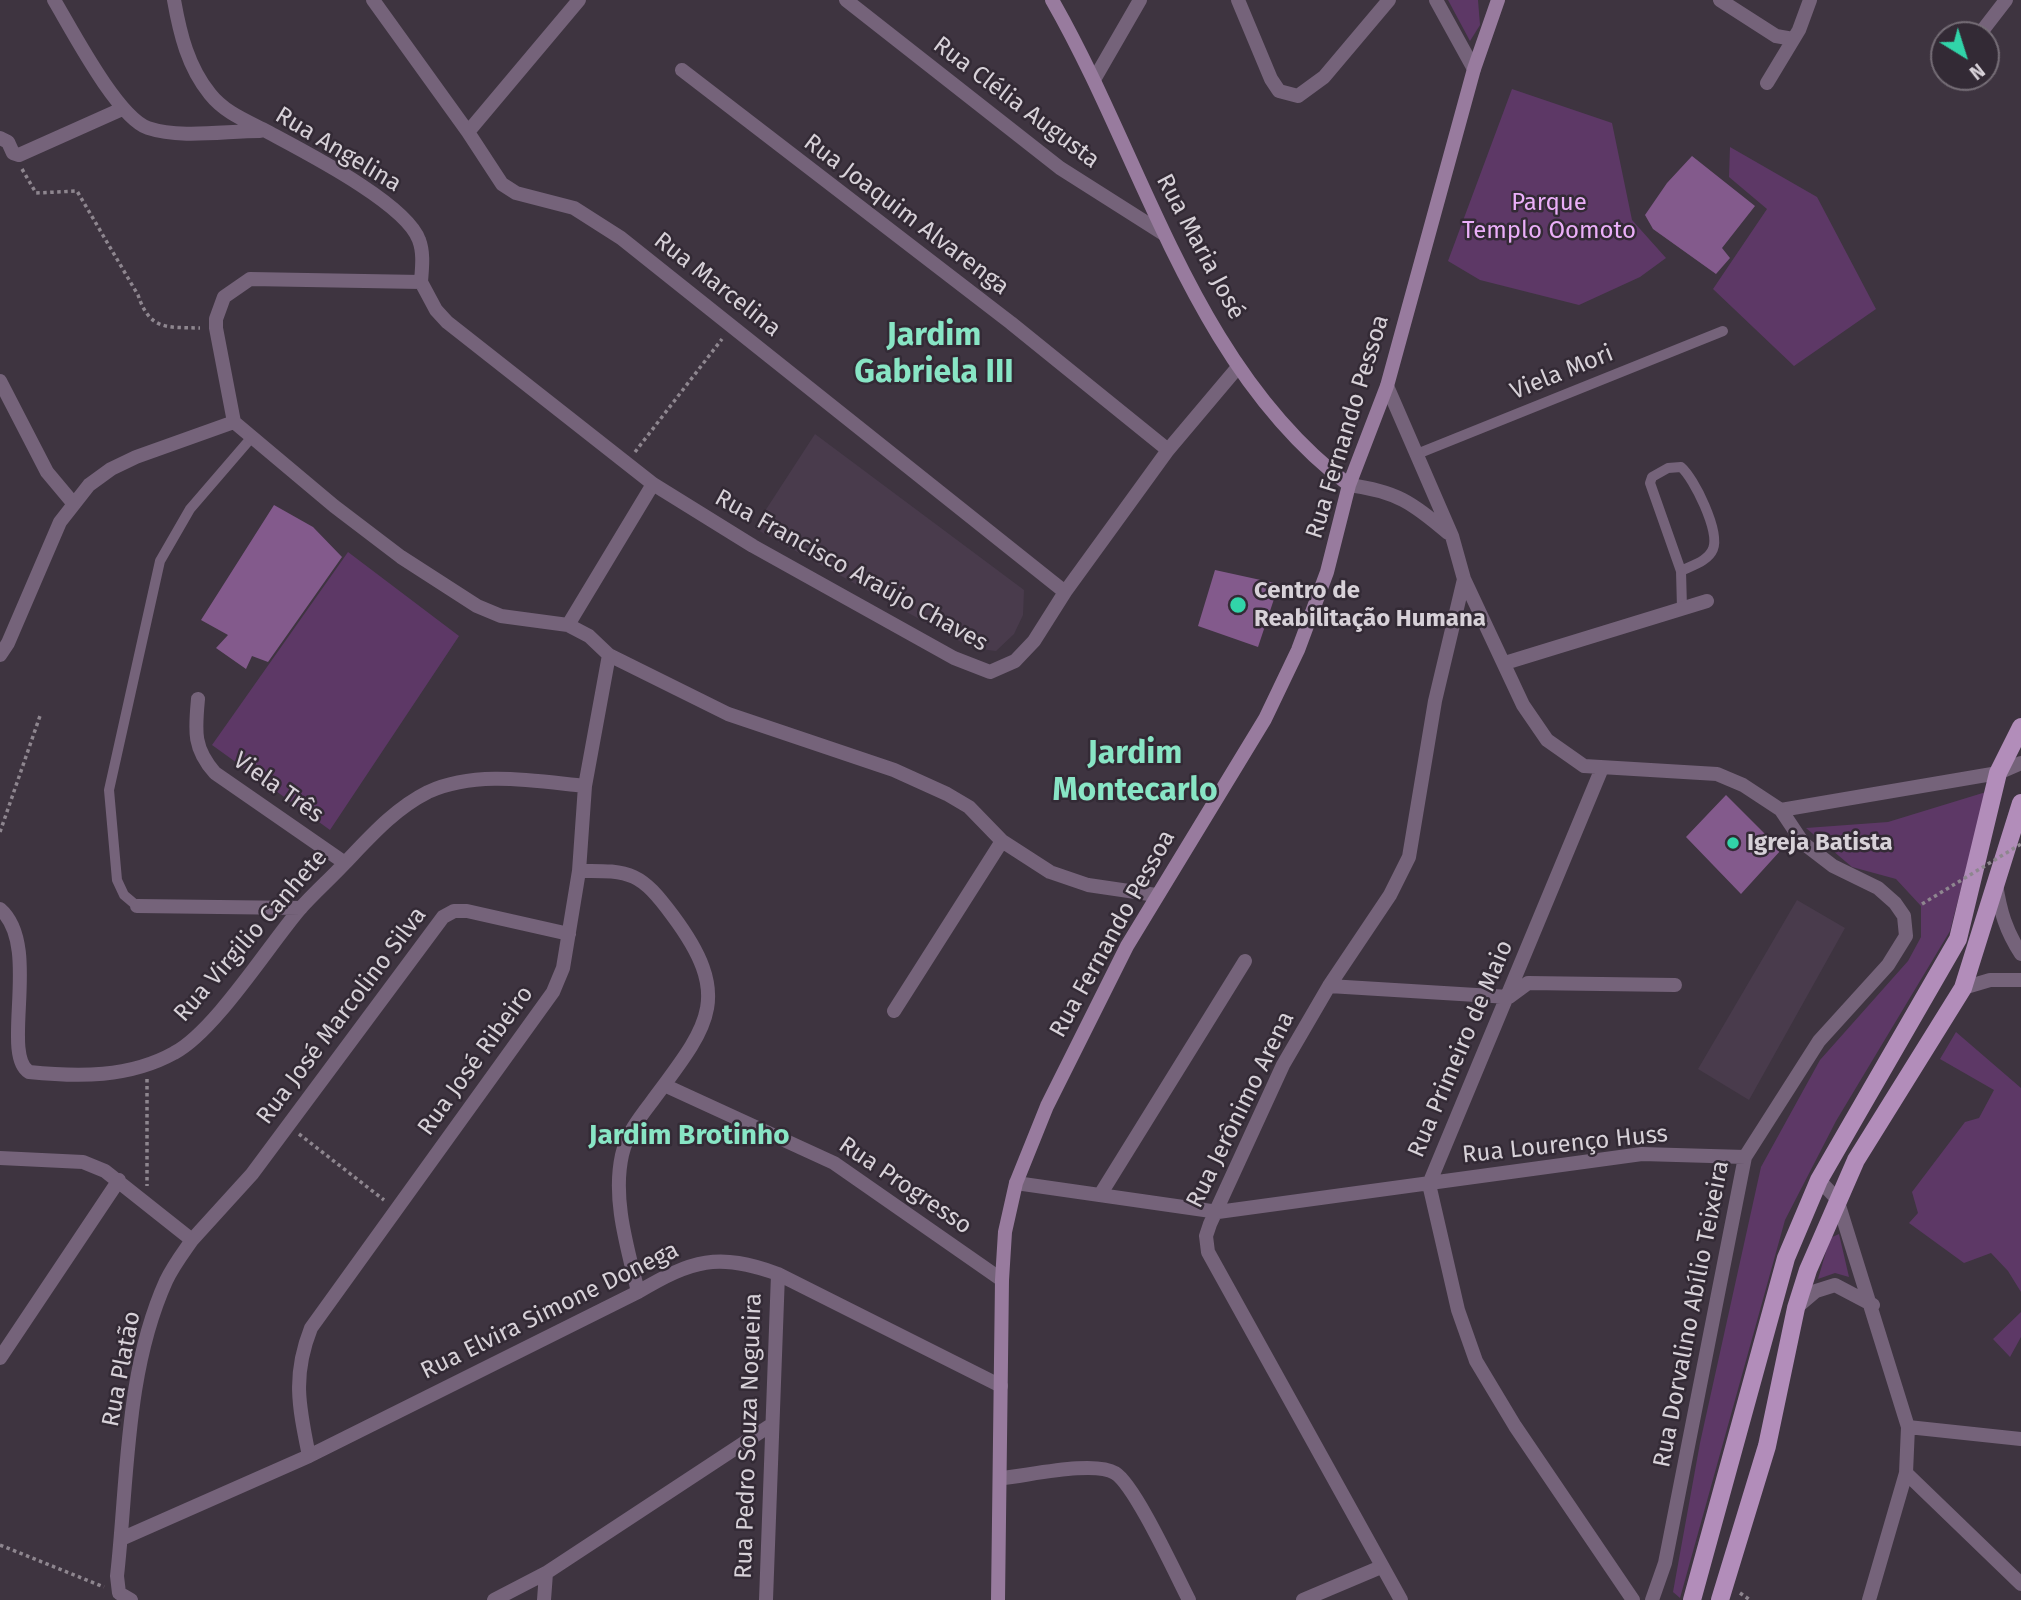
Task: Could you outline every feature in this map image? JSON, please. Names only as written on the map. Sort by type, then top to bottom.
[{"type":"main road","name":"Rua Maria José","points":[[1052,0],[1095,78],[1164,234],[1238,367],[1275,416],[1323,466],[1349,485]]},
{"type":"main road","name":"Rua Fernando Pessoa","points":[[998,1600],[1002,1478],[1002,1280],[1005,1232],[1016,1182],[1047,1106],[1156,895],[1265,719],[1293,661],[1327,572],[1349,485],[1387,386],[1474,69],[1498,0]]},
{"type":"main road","points":[[1692,1600],[1786,1258],[1819,1180],[1958,939],[1998,773],[2021,727]]},
{"type":"main road","points":[[1720,1600],[1767,1446],[1796,1308],[1837,1199],[1874,1129],[1963,988],[2021,803]]},
{"type":"street","points":[[54,0],[122,109],[146,128],[159,131],[265,130]]},
{"type":"street","name":"Rua Angelina","points":[[174,0],[184,46],[211,96],[236,117],[265,130],[328,166],[391,207],[418,237],[421,249],[421,282]]},
{"type":"street","name":"Rua Marcelina","points":[[373,0],[502,184],[516,193],[573,208],[596,220],[1065,592]]},
{"type":"street","points":[[468,132],[579,0]]},
{"type":"street","name":"Rua Clélia Augusta","points":[[846,0],[1060,167],[1164,234]]},
{"type":"street","points":[[1095,78],[1140,0]]},
{"type":"street","points":[[1238,0],[1271,79],[1279,91],[1298,96],[1324,77],[1388,0]]},
{"type":"street","points":[[1436,0],[1474,69]]},
{"type":"street","points":[[1720,0],[1776,36],[1793,40]]},
{"type":"street","points":[[1767,83],[1793,40],[1810,0]]},
{"type":"street","points":[[1990,21],[2006,0]]},
{"type":"street","name":"Rua Joaquim Alvarenga","points":[[682,70],[1011,323],[1168,450]]},
{"type":"street","points":[[0,138],[8,142],[13,153],[30,151],[122,109]]},
{"type":"street","points":[[421,282],[250,279],[224,297],[216,319],[216,328],[234,422],[401,558],[477,606],[501,616],[568,625],[589,636],[609,655],[727,714],[894,770],[947,794],[986,822],[1003,841],[1050,872],[1088,885],[1156,895]]},
{"type":"street","name":"Rua Francisco Araújo Chaves","points":[[421,282],[436,310],[447,322],[653,484],[753,546],[954,658],[990,673],[1015,661],[1034,641],[1065,592],[1168,450],[1238,367]]},
{"type":"street","points":[[0,381],[47,472],[73,503]]},
{"type":"street","points":[[1387,386],[1452,536],[1464,579],[1505,663],[1522,705],[1547,740],[1584,766],[1717,774],[1743,785],[1781,810],[1998,773],[2021,763]]},
{"type":"street","points":[[0,655],[8,643],[60,522],[73,503],[111,469],[234,422]]},
{"type":"street","points":[[568,625],[653,484]]},
{"type":"street","points":[[1349,485],[1380,489],[1402,497],[1452,536]]},
{"type":"street","name":"Rua Jerônimo Arena","points":[[1401,1600],[1254,1329],[1208,1252],[1206,1236],[1241,1151],[1283,1065],[1329,986],[1390,895],[1409,857],[1435,701],[1464,579]]},
{"type":"street","points":[[1505,663],[1707,601]]},
{"type":"street","name":"Rua José Ribeiro","points":[[309,1456],[297,1395],[302,1351],[311,1328],[553,992],[563,968],[579,871],[585,786],[609,655]]},
{"type":"street","name":"Viela Três","points":[[198,699],[197,742],[201,758],[345,863]]},
{"type":"street","name":"Rua Primeiro de Maio","points":[[1602,768],[1429,1184],[1458,1310],[1476,1361],[1515,1426],[1633,1600]]},
{"type":"street","name":"Rua Virgilio Canhete","points":[[4,1050],[16,1069],[29,1072],[86,1075],[118,1073],[147,1066],[176,1052],[204,1030],[301,908],[394,814],[429,792],[466,781],[496,779],[585,786]]},
{"type":"street","name":"Rua Dorvalino Abílio Teixeira","points":[[1652,1600],[1665,1563],[1745,1157],[1819,1041],[1888,965],[1906,936],[1904,916],[1895,903],[1878,888],[1833,866],[1803,843],[1781,810]]},
{"type":"street","points":[[894,1011],[1003,841]]},
{"type":"street","points":[[579,871],[608,870],[643,880],[678,923],[699,955],[708,976],[709,998],[702,1024],[689,1050],[634,1125],[621,1159],[621,1221],[638,1292]]},
{"type":"street","points":[[1996,883],[2000,910],[2008,934],[2021,954]]},
{"type":"street","points":[[137,906],[301,908]]},
{"type":"street","points":[[0,909],[8,916],[12,936],[2,1024]]},
{"type":"street","name":"Rua José Marcolino Silva","points":[[192,1240],[252,1174],[443,917],[454,911],[467,911],[569,934]]},
{"type":"street","points":[[1100,1195],[1245,961]]},
{"type":"street","points":[[1963,988],[1990,980],[2021,980]]},
{"type":"street","points":[[1329,986],[1509,997],[1528,984],[1675,985]]},
{"type":"street","name":"Rua Progresso","points":[[664,1085],[834,1163],[1002,1280]]},
{"type":"street","name":"Rua Lourenço Huss","points":[[1016,1182],[1218,1212],[1429,1184],[1538,1166],[1642,1154],[1745,1157]]},
{"type":"street","points":[[0,1158],[83,1162],[119,1180],[192,1240]]},
{"type":"street","points":[[0,1358],[119,1180]]},
{"type":"street","points":[[1819,1180],[1837,1199],[1873,1305],[1908,1427],[1906,1473],[1869,1600]]},
{"type":"street","name":"Rua Platão","points":[[125,1597],[117,1576],[137,1382],[148,1330],[167,1279],[192,1240]]},
{"type":"street","name":"Rua Elvira Simone Donega","points":[[121,1539],[309,1456],[638,1292],[672,1272],[698,1263],[747,1262],[778,1274],[1001,1386]]},
{"type":"street","name":"Rua Pedro Souza Nogueira","points":[[766,1600],[778,1274]]},
{"type":"street","points":[[1796,1308],[1816,1291],[1835,1285],[1873,1305]]},
{"type":"street","points":[[494,1600],[546,1573],[771,1425]]},
{"type":"street","points":[[1908,1427],[2021,1439]]},
{"type":"street","points":[[1002,1478],[1099,1468],[1116,1473],[1130,1491],[1189,1600]]},
{"type":"street","points":[[1906,1473],[2021,1584]]},
{"type":"street","points":[[1303,1600],[1381,1567]]},
{"type":"street","points":[[544,1600],[546,1573]]},
{"type":"lane","name":"Viela Mori","points":[[1417,454],[1723,331]]},
{"type":"lane","points":[[137,906],[124,895],[117,880],[109,790],[160,561],[190,509],[252,437]]},
{"type":"lane","points":[[1681,570],[1708,557],[1715,546],[1713,529],[1690,475],[1681,467],[1668,468],[1652,477],[1650,483],[1681,570],[1682,608]]},
{"type":"path","points":[[13,153],[36,193],[77,191],[138,295],[144,314],[162,327],[216,328]]},
{"type":"path","points":[[626,464],[732,326]]},
{"type":"path","points":[[0,832],[41,713]]},
{"type":"path","points":[[1922,904],[2021,844]]},
{"type":"path","points":[[146,1201],[149,1158],[147,1066]]},
{"type":"path","points":[[289,1126],[397,1209]]},
{"type":"path","points":[[0,1545],[125,1597]]},
{"type":"shaded area","points":[[815,434],[1024,590],[1023,615],[1014,634],[996,651],[972,648],[754,528]]},
{"type":"shaded area","points":[[1797,900],[1845,928],[1749,1100],[1698,1069]]},
{"type":"green space","points":[[1448,0],[1478,0],[1480,25],[1470,41]]},
{"type":"green space","name":"Parque Templo Oomoto","points":[[1512,89],[1612,123],[1632,220],[1666,258],[1640,277],[1579,305],[1480,280],[1448,261]]},
{"type":"green space","points":[[1730,147],[1817,197],[1876,309],[1794,366],[1713,289],[1767,209],[1729,177]]},
{"type":"green space","points":[[348,552],[459,636],[330,830],[212,745]]},
{"type":"green space","points":[[1986,792],[1950,931],[1836,1121],[1785,1220],[1680,1598],[1673,1592],[1700,1443],[1761,1167],[1820,1060],[1908,961],[1921,937],[1921,906],[1896,879],[1852,867],[1806,828],[1888,822]]},
{"type":"green space","points":[[1956,1032],[2021,1088],[2021,1292],[2008,1271],[1991,1253],[1964,1263],[1909,1223],[1918,1213],[1912,1192],[1965,1122],[1979,1118],[1994,1090],[1940,1059]]},
{"type":"green space","points":[[1839,1234],[1849,1277],[1835,1273],[1818,1279],[1830,1238]]},
{"type":"green space","points":[[2021,1312],[2021,1337],[2010,1357],[1993,1339]]},
{"type":"building","points":[[1692,156],[1755,206],[1722,248],[1730,258],[1716,274],[1653,229],[1645,215],[1667,183]]},
{"type":"building","points":[[274,505],[313,527],[342,557],[268,662],[252,656],[246,669],[216,648],[228,635],[201,620]]},
{"type":"building","name":"Centro de Reabilitação Humana","points":[[1215,570],[1279,584],[1258,647],[1198,626]]},
{"type":"building","name":"Igreja Batista","points":[[1726,795],[1781,850],[1741,894],[1686,837]]},
{"type":"place","name":"Centro de Reabilitação Humana","points":[[1238,605]]},
{"type":"place","name":"Igreja Batista","points":[[1733,843]]},
{"type":"district","name":"Jardim Gabriela III","points":[[934,354]]},
{"type":"district","name":"Jardim Montecarlo","points":[[1135,772]]},
{"type":"district","name":"Jardim Brotinho","points":[[689,1136]]}]
